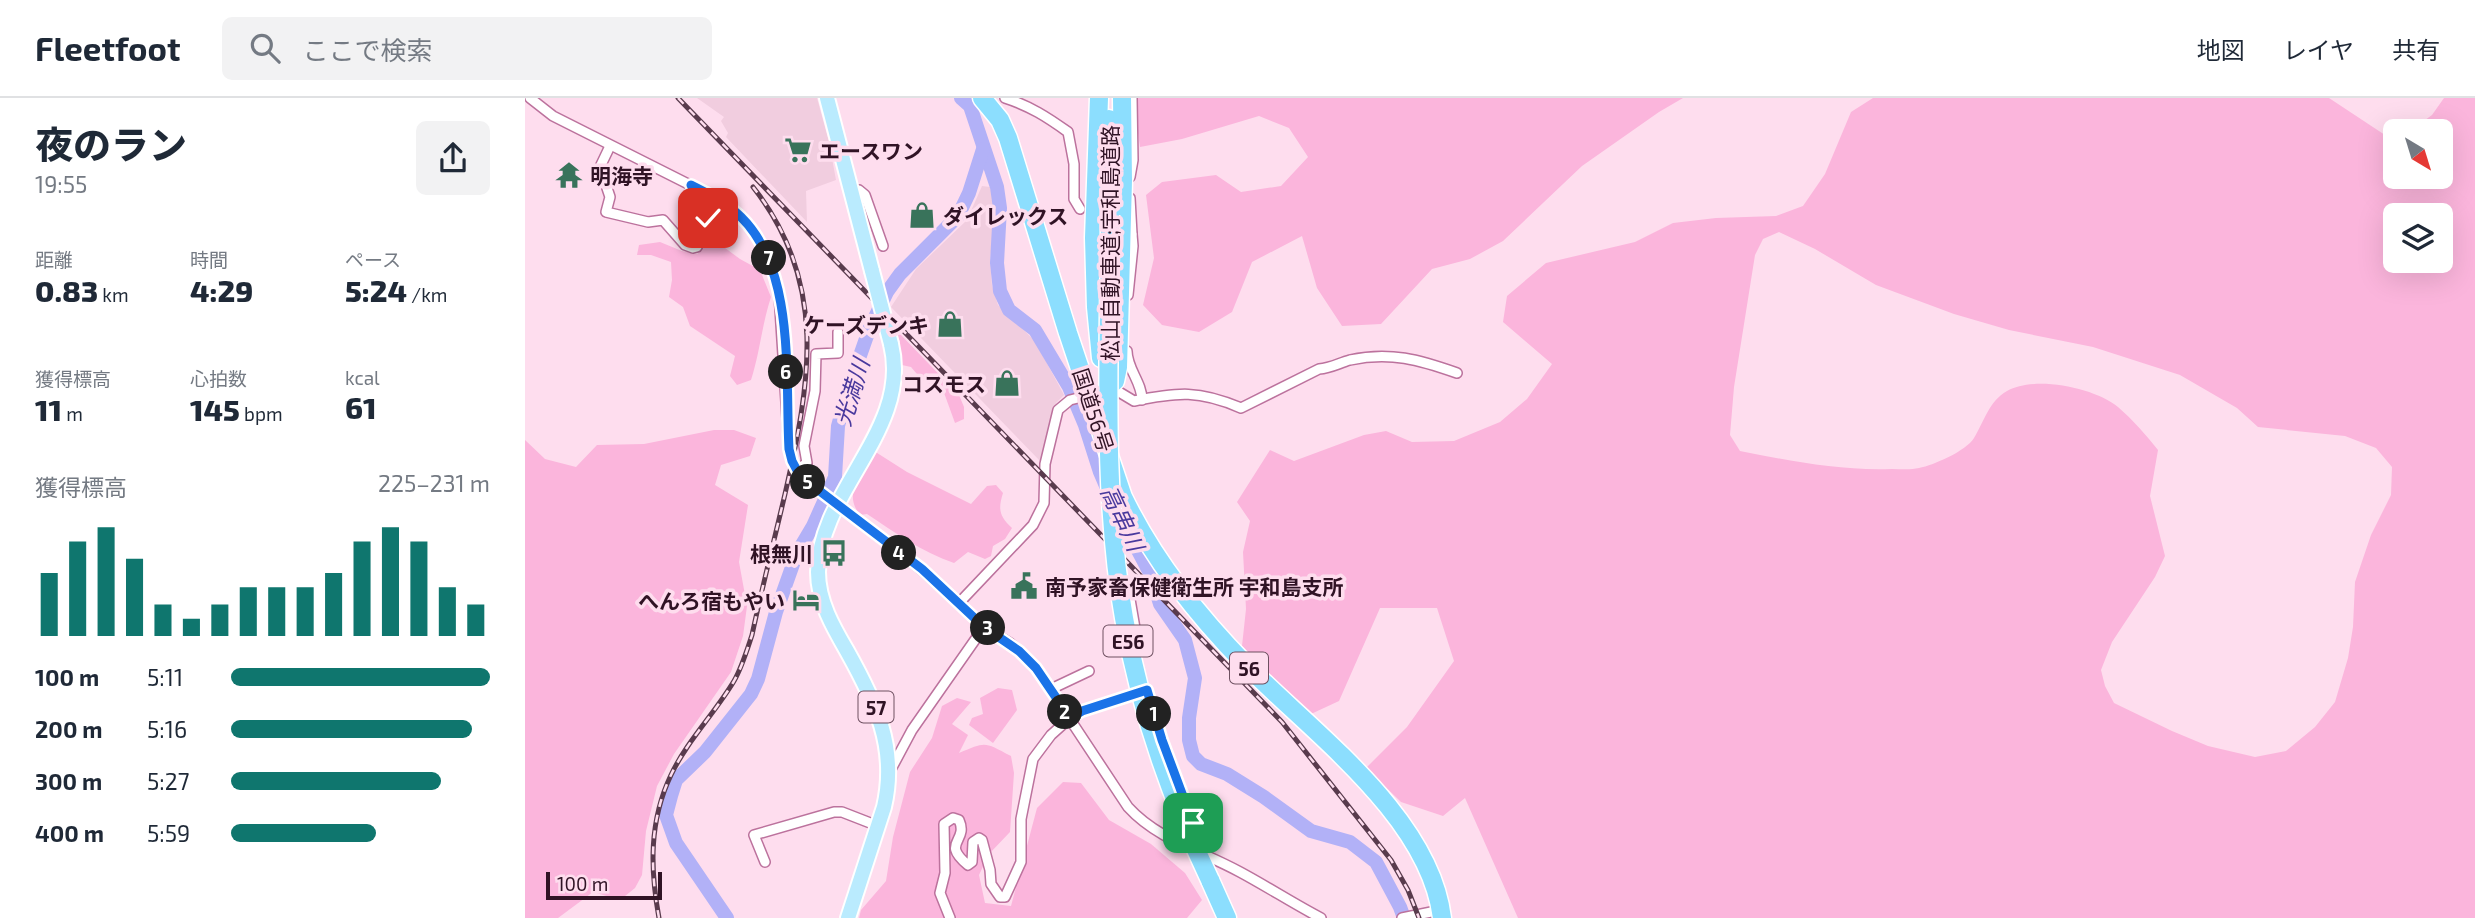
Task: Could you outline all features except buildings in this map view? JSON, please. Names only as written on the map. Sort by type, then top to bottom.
[{"type":"highway","name":"国道56号","points":[[982,98],[1000,120],[1008,138],[1068,332],[1098,390],[1123,497],[1150,546],[1227,646],[1365,780],[1389,807],[1418,851],[1432,882],[1441,914]]},
{"type":"highway","points":[[1098,390],[1101,343],[1096,307],[1094,192],[1099,98]]},
{"type":"highway","name":"松山自動車道;宇和島道路","points":[[1098,390],[1110,215],[1108,98]]},
{"type":"highway","points":[[1098,390],[1115,381],[1118,367],[1122,98]]},
{"type":"highway","points":[[1068,332],[1078,337],[1090,332],[1096,307]]},
{"type":"highway","name":"E56","points":[[1098,390],[1129,646],[1153,740],[1187,831],[1227,918]]},
{"type":"main road","name":"57","points":[[827,98],[891,344],[894,366],[890,399],[878,429],[830,499],[818,581],[828,617],[876,705],[885,739],[888,791],[848,918]]},
{"type":"street","points":[[530,98],[554,116],[716,198],[741,218],[758,238],[776,275],[784,336],[789,449],[796,470],[922,569],[984,627],[1019,651],[1036,668],[1128,807],[1140,820],[1154,831],[1239,871],[1321,918]]},
{"type":"street","points":[[1005,98],[1044,114],[1068,132],[1074,164],[1074,199],[1080,209]]},
{"type":"street","points":[[1132,98],[1133,160],[1129,180],[1133,246],[1126,328],[1127,362],[1142,390],[1142,400]]},
{"type":"street","points":[[610,146],[600,167],[610,197],[606,212],[648,222],[663,220],[685,245],[693,248],[697,247],[708,218],[691,185]]},
{"type":"street","points":[[851,190],[859,190],[865,195],[883,246]]},
{"type":"street","points":[[796,470],[807,463],[804,446],[815,391],[816,354],[838,353],[838,332]]},
{"type":"street","points":[[959,603],[1033,525],[1044,503],[1045,464],[1054,423],[1058,410],[1070,400],[1098,390],[1134,401],[1187,392],[1218,398],[1241,408],[1319,369],[1331,368],[1349,360],[1396,355],[1457,373]]},
{"type":"street","points":[[1127,577],[1138,652],[1147,690],[1177,782],[1209,857]]},
{"type":"street","points":[[888,775],[912,730],[984,627]]},
{"type":"street","points":[[1051,690],[1089,671]]},
{"type":"street","points":[[950,918],[940,893],[945,873],[944,824],[953,818],[959,820],[962,830],[955,851],[968,865],[972,862],[973,842],[979,838],[982,840],[991,870],[991,884],[1000,897],[1005,897],[1021,862],[1021,819],[1033,759],[1051,735],[1070,718],[1082,711],[1147,690]]},
{"type":"street","points":[[765,862],[754,835],[834,811],[878,826]]},
{"type":"street","points":[[1405,917],[1441,914]]},
{"type":"shaded area","points":[[697,98],[817,98],[836,180],[806,191],[807,222],[726,137],[728,133],[721,121],[724,117]]},
{"type":"shaded area","points":[[1133,98],[1683,98],[1582,166],[1503,241],[1470,259],[1432,269],[1381,324],[1342,326],[1317,288],[1302,236],[1252,262],[1232,312],[1199,332],[1162,325],[1143,305],[1154,258],[1146,195],[1162,182],[1216,175],[1241,192],[1281,186],[1308,157],[1289,128],[1259,116],[1182,139],[1140,147]]},
{"type":"shaded area","points":[[1873,98],[2329,98],[2383,134],[2383,189],[2453,189],[2453,119],[2426,119],[2444,98],[2475,98],[2475,918],[1518,918],[1465,798],[1443,816],[1401,802],[1366,768],[1407,727],[1454,661],[1437,608],[1380,608],[1339,701],[1311,714],[1284,692],[1242,646],[1246,609],[1243,552],[1250,521],[1237,502],[1270,450],[1294,461],[1364,435],[1386,431],[1412,442],[1454,441],[1500,422],[1527,399],[1552,364],[1503,322],[1507,296],[1546,263],[1635,242],[1673,223],[1776,216],[1803,206],[1825,174],[1851,112]],"holes":[[[1779,232],[1815,249],[1876,285],[1954,314],[2009,330],[2093,347],[2180,375],[2237,408],[2258,427],[2345,436],[2376,448],[2392,467],[2391,495],[2371,535],[2355,582],[2353,627],[2348,658],[2335,702],[2315,727],[2286,751],[2255,757],[2208,746],[2114,703],[2105,686],[2101,670],[2112,642],[2155,577],[2165,556],[2150,496],[2158,450],[2129,417],[2108,400],[2064,386],[2019,386],[1996,400],[1974,438],[1964,448],[1941,461],[1916,469],[1835,467],[1740,451],[1730,435],[1734,387],[1755,255],[1763,239]]]},
{"type":"shaded area","points":[[982,186],[990,187],[994,204],[990,259],[992,286],[998,305],[1035,341],[1064,395],[1056,403],[1041,462],[891,307],[916,269],[967,220]]},
{"type":"shaded area","points":[[660,242],[697,254],[709,243],[721,245],[760,270],[771,297],[751,380],[737,385],[730,376],[735,356],[690,326],[683,307],[669,297],[671,262],[651,255],[637,255],[639,245]]},
{"type":"shaded area","points":[[895,333],[901,335],[959,395],[964,407],[964,419],[955,423],[943,390],[922,380],[911,367],[902,365]]},
{"type":"shaded area","points":[[714,430],[734,430],[756,438],[750,456],[721,465],[715,485],[748,505],[739,562],[747,606],[743,636],[731,672],[674,754],[657,786],[646,831],[642,875],[635,888],[620,900],[593,892],[558,918],[525,918],[525,440],[545,459],[576,467],[597,445],[644,444]]},
{"type":"shaded area","points":[[874,451],[907,472],[971,504],[987,486],[996,485],[1003,493],[1000,504],[1002,516],[1012,528],[1005,539],[993,546],[991,556],[985,559],[968,552],[954,563],[898,535],[867,514],[860,515],[855,507],[853,491]]},
{"type":"shaded area","points":[[998,688],[1012,690],[1017,710],[993,743],[969,725],[972,718],[983,714],[980,698]]},
{"type":"shaded area","points":[[957,698],[971,702],[952,724],[968,735],[959,753],[975,746],[990,746],[1011,756],[1014,773],[1010,832],[989,854],[979,875],[985,903],[1011,906],[1037,808],[1063,782],[1081,783],[1109,820],[1151,844],[1185,873],[1202,900],[1187,918],[859,918],[861,910],[886,881],[893,837],[910,772],[932,738],[942,706]]},
{"type":"waterway","name":"高串川","points":[[961,98],[970,106],[997,187],[1000,208],[997,263],[1000,291],[1009,310],[1035,330],[1069,387],[1116,509],[1151,575],[1160,604],[1185,640],[1195,678],[1189,718],[1189,740],[1193,756],[1201,764],[1227,774],[1264,797],[1311,831],[1350,842],[1376,862],[1404,918]]},
{"type":"waterway","name":"光満川","points":[[727,918],[676,843],[666,815],[676,780],[705,752],[751,694],[797,553],[813,526],[835,477],[838,426],[869,330],[887,292],[900,274],[958,216],[969,193],[983,149]]},
{"type":"railway","points":[[678,98],[1282,722],[1391,860],[1408,890],[1419,918]]},
{"type":"railway","points":[[659,918],[653,845],[664,792],[693,739],[737,676],[744,658],[752,635],[785,494],[801,413],[807,335],[803,297],[794,260],[777,223],[753,187]]},
{"type":"place","name":"エースワン","points":[[798,150]]},
{"type":"place","name":"明海寺","points":[[569,175]]},
{"type":"place","name":"ダイレックス","points":[[922,215]]},
{"type":"place","name":"ケーズデンキ","points":[[950,324]]},
{"type":"place","name":"コスモス","points":[[1007,383]]},
{"type":"place","name":"根無川","points":[[834,553]]},
{"type":"place","name":"南予家畜保健衛生所 宇和島支所","points":[[1024,586]]},
{"type":"place","name":"へんろ宿もやい","points":[[806,600]]},
{"type":"route","points":[[708,218],[691,185],[716,198],[741,218],[758,238],[776,275],[784,336],[789,449],[800,476],[922,569],[984,627],[991,629],[1019,651],[1036,668],[1070,718],[1082,711],[1147,690],[1162,740],[1193,823]]}]
